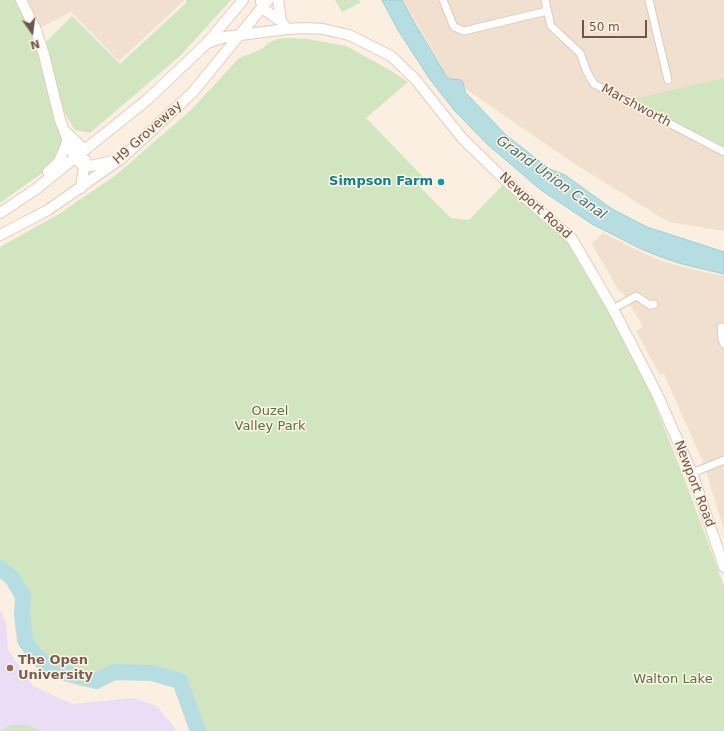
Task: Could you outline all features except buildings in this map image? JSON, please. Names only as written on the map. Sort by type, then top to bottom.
[{"type":"street","points":[[21,0],[36,30],[60,120],[75,158],[85,166],[103,164],[122,158]]},
{"type":"street","name":"H9 Groveway","points":[[0,212],[36,188],[148,99],[206,43],[244,0]]},
{"type":"street","points":[[278,0],[284,25]]},
{"type":"street","points":[[443,0],[454,27],[464,31],[475,24],[547,11]]},
{"type":"street","name":"Marshworth","points":[[545,0],[551,26],[580,53],[587,72],[594,84],[724,152]]},
{"type":"street","points":[[649,0],[668,80]]},
{"type":"street","points":[[264,2],[266,12],[284,25]]},
{"type":"street","name":"H9 Groveway","points":[[0,235],[48,210],[122,158],[193,92],[241,36],[264,2]]},
{"type":"street","name":"Newport Road","points":[[206,43],[217,38],[241,36],[284,25],[323,29],[349,35],[390,56],[415,79],[462,138],[506,181],[572,239],[613,309],[657,394],[692,473],[724,567]]},
{"type":"street","points":[[66,135],[85,150],[85,166],[81,188]]},
{"type":"street","points":[[0,212],[11,199],[52,169],[59,162],[66,135]]},
{"type":"street","points":[[613,309],[636,296],[650,305],[654,304]]},
{"type":"street","points":[[721,327],[722,340],[724,344]]},
{"type":"street","points":[[692,473],[724,460]]},
{"type":"shaded area","points":[[21,0],[184,1],[119,61],[71,12],[36,30]]},
{"type":"shaded area","points":[[403,0],[724,0],[724,231],[669,222],[578,166],[448,77]]},
{"type":"shaded area","points":[[603,233],[662,261],[724,276],[724,530],[703,462],[664,374],[660,375],[636,331],[643,326],[622,292],[619,291],[592,244]]},
{"type":"shaded area","name":"The Open University","points":[[0,610],[6,622],[8,650],[33,686],[72,704],[133,698],[157,706],[177,731],[0,731]]},
{"type":"green space","points":[[0,0],[21,0],[65,130],[56,157],[45,171],[0,203]]},
{"type":"green space","points":[[186,0],[231,0],[180,56],[90,133],[75,130],[64,112],[46,42],[72,16],[120,64],[186,3]]},
{"type":"green space","points":[[335,0],[359,0],[360,3],[342,12]]},
{"type":"green space","name":"Ouzel Valley Park","points":[[277,39],[308,39],[346,46],[408,82],[366,118],[425,179],[419,186],[451,218],[469,220],[503,185],[569,244],[604,303],[646,382],[686,483],[724,586],[724,731],[198,731],[180,681],[152,673],[114,672],[96,681],[63,675],[37,658],[25,640],[22,615],[23,596],[12,578],[0,568],[0,247],[59,214],[116,175],[191,110],[239,58],[263,48],[268,43]]},
{"type":"green space","points":[[724,78],[724,147],[638,102],[638,98]]},
{"type":"green space","points":[[11,725],[27,725],[43,731],[0,731]]},
{"type":"sand","points":[[106,670],[111,681],[96,687],[80,687],[59,678],[61,671],[88,676]]},
{"type":"water","name":"Grand Union Canal","points":[[382,0],[402,0],[447,77],[450,79],[461,80],[463,82],[465,92],[506,135],[550,169],[565,175],[612,209],[647,227],[724,252],[724,274],[682,264],[639,248],[592,224],[541,190],[487,144],[454,110],[429,78],[398,30]]},
{"type":"waterway","points":[[0,568],[12,578],[23,596],[22,615],[25,640],[37,658],[57,671],[96,681],[114,672],[152,673],[180,681],[198,731]]},
{"type":"place","name":"Simpson Farm","points":[[441,182]]},
{"type":"place","name":"The Open University","points":[[10,668]]},
{"type":"park label","name":"Walton Lake","points":[[673,680]]}]
